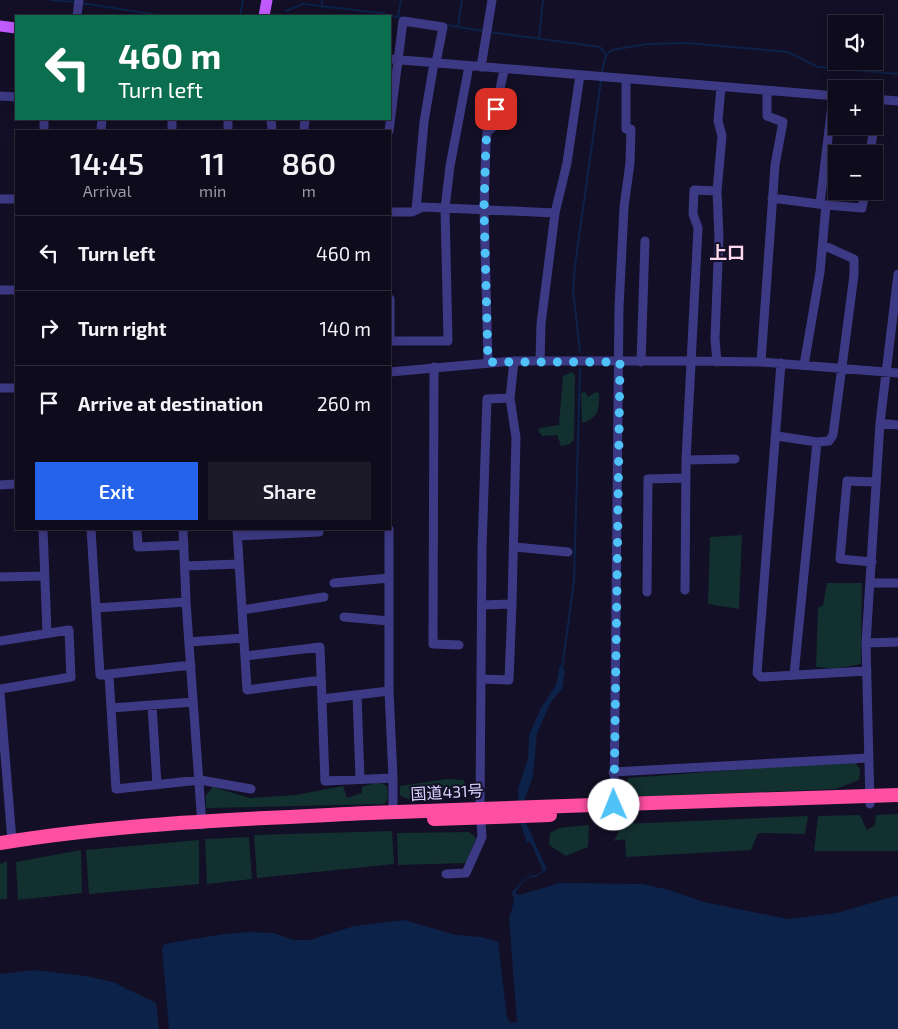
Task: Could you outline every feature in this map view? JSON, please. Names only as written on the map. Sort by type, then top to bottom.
[{"type":"highway","name":"国道431号","points":[[6,842],[122,826],[480,812],[870,800],[898,795]]},
{"type":"highway","name":"国道431号","points":[[522,811],[614,805],[870,800],[898,802]]},
{"type":"highway","name":"国道431号","points":[[0,851],[91,837],[202,824],[393,812],[480,812]]},
{"type":"main road","points":[[264,15],[267,0]]},
{"type":"main road","points":[[0,26],[15,28]]},
{"type":"street","points":[[77,15],[79,0]]},
{"type":"street","points":[[481,67],[492,0]]},
{"type":"street","points":[[391,102],[394,59],[403,21],[443,27],[424,122],[416,210]]},
{"type":"street","points":[[394,59],[504,70],[828,95]]},
{"type":"street","points":[[391,343],[448,341],[445,208],[450,166],[469,66]]},
{"type":"street","points":[[488,362],[484,209],[487,132],[492,128],[504,70]]},
{"type":"street","points":[[540,361],[541,324],[555,212],[567,163],[580,75]]},
{"type":"street","points":[[614,805],[620,362],[619,307],[624,207],[632,146],[631,129],[626,129],[626,79]]},
{"type":"street","points":[[717,362],[715,339],[719,236],[717,191],[722,136],[718,121],[721,87]]},
{"type":"street","points":[[761,362],[775,165],[783,122],[767,116],[767,91]]},
{"type":"street","points":[[0,96],[15,97]]},
{"type":"street","points":[[883,100],[898,101]]},
{"type":"street","points":[[804,365],[808,334],[816,303],[823,245],[823,205],[831,135]]},
{"type":"street","points":[[685,590],[686,460],[698,228],[693,214],[694,190],[717,191]]},
{"type":"street","points":[[772,198],[862,208],[863,200]]},
{"type":"street","points":[[0,199],[15,199]]},
{"type":"street","points":[[391,212],[412,212],[423,207],[555,212]]},
{"type":"street","points":[[641,362],[645,241]]},
{"type":"street","points":[[777,436],[817,442],[829,440],[833,436],[840,368],[845,350],[854,275],[854,259],[823,245]]},
{"type":"street","points":[[870,800],[866,643],[884,372],[898,274]]},
{"type":"street","points":[[0,290],[15,290]]},
{"type":"street","points":[[480,678],[509,680],[515,547],[516,438],[510,398],[514,361]]},
{"type":"street","points":[[391,372],[514,361],[692,361],[781,363],[898,374]]},
{"type":"street","points":[[781,363],[777,436],[757,673],[760,677],[867,671]]},
{"type":"street","points":[[434,367],[433,644],[458,644]]},
{"type":"street","points":[[0,388],[15,388]]},
{"type":"street","points":[[446,874],[466,873],[482,837],[480,812],[480,678],[487,399],[510,398]]},
{"type":"street","points":[[880,423],[898,425]]},
{"type":"street","points":[[794,675],[817,442]]},
{"type":"street","points":[[686,460],[735,459]]},
{"type":"street","points":[[647,592],[648,479],[686,478]]},
{"type":"street","points":[[872,562],[840,559],[847,480],[876,482]]},
{"type":"street","points":[[0,485],[15,484]]},
{"type":"street","points":[[43,530],[47,633]]},
{"type":"street","points":[[91,530],[100,675],[191,665]]},
{"type":"street","points":[[137,530],[138,547],[184,545]]},
{"type":"street","points":[[183,530],[186,602],[202,824]]},
{"type":"street","points":[[318,530],[319,532],[238,532],[247,690],[322,680]]},
{"type":"street","points":[[389,530],[393,812]]},
{"type":"street","points":[[515,547],[568,552]]},
{"type":"street","points":[[185,566],[239,564]]},
{"type":"street","points":[[0,577],[44,576]]},
{"type":"street","points":[[334,583],[389,578]]},
{"type":"street","points":[[871,583],[898,583]]},
{"type":"street","points":[[242,610],[324,597]]},
{"type":"street","points":[[96,608],[186,602]]},
{"type":"street","points":[[483,605],[512,604]]},
{"type":"street","points":[[344,617],[389,621]]},
{"type":"street","points":[[0,641],[69,630],[71,677],[0,688]]},
{"type":"street","points":[[189,642],[244,638]]},
{"type":"street","points":[[866,643],[898,642]]},
{"type":"street","points":[[245,656],[320,647],[325,781],[392,778]]},
{"type":"street","points":[[109,675],[116,789],[200,780],[251,789]]},
{"type":"street","points":[[322,699],[390,690]]},
{"type":"street","points":[[0,693],[6,842]]},
{"type":"street","points":[[357,695],[360,779]]},
{"type":"street","points":[[111,708],[194,702]]},
{"type":"street","points":[[152,705],[157,784]]},
{"type":"street","points":[[613,772],[868,758]]},
{"type":"green space","points":[[572,372],[575,375],[574,439],[570,444],[561,446],[557,435],[542,436],[538,430],[559,425],[563,376]]},
{"type":"green space","points":[[585,392],[588,397],[596,392],[599,393],[599,404],[595,416],[582,423],[581,393]]},
{"type":"green space","points":[[742,535],[739,609],[708,604],[710,537]]},
{"type":"green space","points":[[827,583],[862,583],[861,664],[835,669],[816,667],[818,608],[823,605]]},
{"type":"green space","points":[[854,761],[860,769],[859,780],[836,789],[635,797],[626,791],[628,778]]},
{"type":"green space","points":[[447,779],[464,780],[466,789],[441,798],[424,801],[407,799],[400,795],[400,786]]},
{"type":"green space","points":[[378,782],[387,786],[388,799],[384,804],[206,808],[206,795],[213,787],[250,798],[296,795],[343,786],[347,798],[362,793],[362,787]]},
{"type":"green space","points":[[898,814],[898,851],[814,851],[818,816],[860,815],[867,830],[875,825],[876,815]]},
{"type":"green space","points":[[808,816],[805,834],[758,833],[751,850],[626,857],[625,839],[614,841],[622,824]]},
{"type":"green space","points":[[589,825],[588,847],[566,856],[549,845],[550,833],[559,828]]},
{"type":"green space","points":[[392,831],[394,864],[257,878],[254,835]]},
{"type":"green space","points":[[469,832],[476,838],[466,863],[398,865],[397,833]]},
{"type":"green space","points":[[249,837],[252,879],[207,884],[205,839]]},
{"type":"green space","points":[[199,840],[199,884],[89,894],[86,850]]},
{"type":"green space","points":[[81,850],[82,893],[18,900],[16,862]]},
{"type":"green space","points":[[7,861],[7,899],[0,899],[0,864]]},
{"type":"water","points":[[560,664],[565,671],[562,689],[551,702],[537,733],[533,776],[525,798],[526,823],[547,870],[536,877],[526,878],[515,893],[519,895],[560,883],[643,884],[669,890],[704,902],[788,919],[837,913],[898,895],[898,1029],[169,1029],[162,949],[164,944],[224,934],[249,932],[274,933],[293,940],[310,940],[354,926],[404,920],[456,935],[481,937],[498,942],[507,1017],[510,1023],[517,1022],[509,918],[514,902],[512,892],[526,877],[539,874],[543,870],[531,843],[529,841],[527,843],[520,822],[518,789],[528,758],[529,735],[541,708],[556,685]]},
{"type":"water","points":[[33,970],[86,976],[113,982],[156,1003],[159,1029],[0,1029],[0,974]]},
{"type":"waterway","points":[[51,0],[76,2]]},
{"type":"waterway","points":[[240,15],[243,0]]},
{"type":"waterway","points":[[322,0],[322,8]]},
{"type":"waterway","points":[[398,17],[401,0]]},
{"type":"waterway","points":[[458,27],[462,0]]},
{"type":"waterway","points":[[539,39],[543,0]]},
{"type":"waterway","points":[[81,3],[159,15]]},
{"type":"waterway","points":[[286,11],[303,4],[389,15]]},
{"type":"waterway","points":[[391,16],[401,18]]},
{"type":"waterway","points":[[446,25],[483,31]]},
{"type":"waterway","points":[[490,32],[600,47],[606,55]]},
{"type":"waterway","points":[[602,72],[606,55],[612,50],[647,44],[687,43],[788,52],[818,67],[898,74]]},
{"type":"waterway","points":[[580,352],[573,290],[601,81]]},
{"type":"waterway","points":[[562,669],[574,581],[580,368]]},
{"type":"district","name":"上口","points":[[727,253]]},
{"type":"route","points":[[496,109],[492,128],[487,132],[486,141],[484,209],[488,362],[620,362],[614,805]]}]
